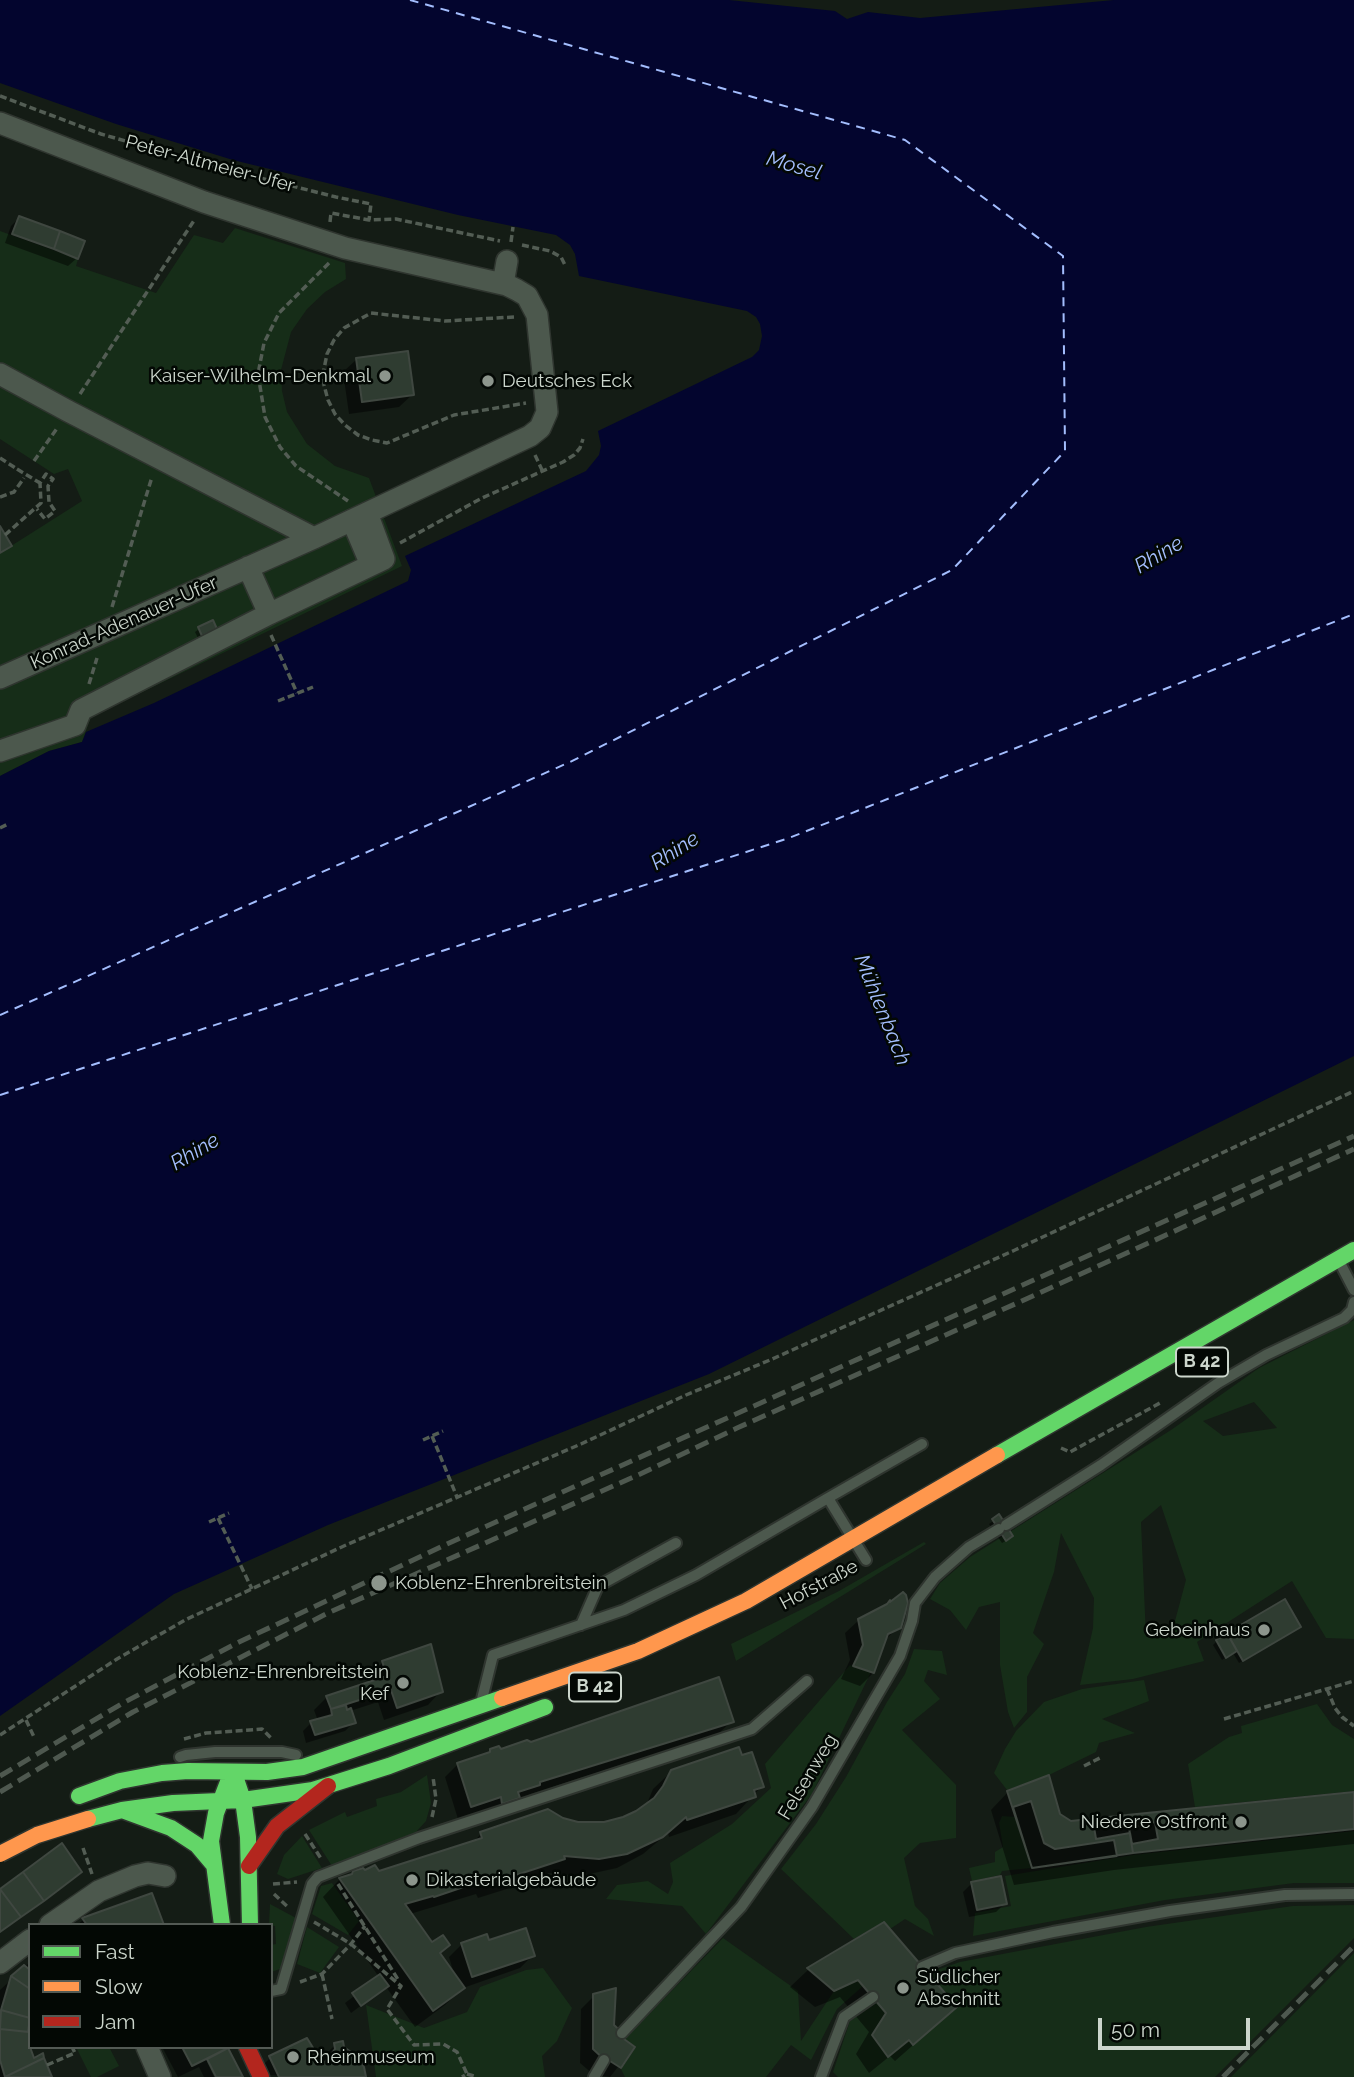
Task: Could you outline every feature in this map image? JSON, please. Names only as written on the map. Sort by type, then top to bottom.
[{"type":"main road","name":"B 42","points":[[1338,1259],[1354,1250]]},
{"type":"main road","name":"Hofstraße","points":[[234,1772],[267,1772],[318,1763],[602,1665],[674,1636],[746,1601],[854,1541],[1073,1410],[1338,1259]]},
{"type":"main road","name":"B 42","points":[[0,1854],[37,1835],[122,1810],[173,1803],[243,1800],[300,1793],[328,1786],[389,1766],[554,1703]]},
{"type":"main road","name":"B 42","points":[[73,1799],[136,1778],[188,1771],[234,1772]]},
{"type":"main road","points":[[234,1772],[243,1800],[248,1837],[250,1923]]},
{"type":"main road","points":[[222,1923],[211,1841],[219,1801],[234,1772]]},
{"type":"main road","points":[[249,1866],[277,1826],[328,1786]]},
{"type":"main road","points":[[122,1810],[171,1828],[197,1845],[213,1864]]},
{"type":"main road","points":[[248,2049],[259,2071]]},
{"type":"main road","points":[[255,2049],[259,2071]]},
{"type":"street","name":"Peter-Altmeier-Ufer","points":[[0,123],[204,202],[345,247],[503,285]]},
{"type":"street","points":[[507,261],[503,285],[527,296],[537,315],[546,400],[545,420],[540,428],[535,454]]},
{"type":"street","points":[[0,374],[314,538]]},
{"type":"street","name":"Konrad-Adenauer-Ufer","points":[[0,678],[360,517],[535,454]]},
{"type":"street","points":[[0,751],[75,725],[81,710],[371,565],[360,517]]},
{"type":"street","points":[[248,568],[266,616]]},
{"type":"street","points":[[53,1923],[99,1891],[148,1873],[165,1876]]},
{"type":"street","points":[[0,1963],[28,1942]]},
{"type":"street","points":[[148,2049],[160,2077]]},
{"type":"lane","points":[[1338,1259],[1349,1282]]},
{"type":"lane","name":"Felsenweg","points":[[622,2033],[741,1907],[812,1807],[900,1656],[915,1603],[935,1577],[969,1547],[1101,1465],[1218,1383],[1266,1355],[1344,1318],[1352,1310],[1354,1302]]},
{"type":"lane","points":[[481,1706],[493,1655],[624,1610],[696,1575],[922,1444]]},
{"type":"lane","points":[[828,1498],[866,1560]]},
{"type":"lane","points":[[581,1625],[598,1586],[676,1543]]},
{"type":"lane","points":[[276,1990],[312,1884],[318,1877],[419,1838],[752,1729],[807,1681]]},
{"type":"lane","points":[[136,1778],[186,1755],[215,1752],[282,1752],[296,1754],[318,1763]]},
{"type":"lane","points":[[922,1967],[955,1953],[1170,1911],[1285,1895],[1354,1894]]},
{"type":"lane","points":[[821,2077],[844,2017],[873,1997]]},
{"type":"lane","points":[[594,2077],[604,2060]]},
{"type":"path","name":"Peter-Altmeier-Ufer","points":[[0,96],[101,134],[219,168],[371,204],[369,220]]},
{"type":"path","points":[[34,461],[187,234],[204,202]]},
{"type":"path","points":[[331,213],[369,220],[396,219],[550,251],[561,257],[565,265]]},
{"type":"path","points":[[511,239],[513,227]]},
{"type":"path","points":[[345,247],[279,313],[264,343],[258,374],[265,417],[280,447],[296,466],[360,517]]},
{"type":"path","points":[[537,315],[445,321],[371,313],[344,328],[334,340],[327,354],[324,385],[331,407],[345,425],[358,435],[387,443],[454,415],[546,400]]},
{"type":"path","points":[[394,546],[482,498],[535,454],[574,455],[583,439]]},
{"type":"path","points":[[0,458],[40,482]]},
{"type":"path","points":[[81,710],[158,458]]},
{"type":"path","points":[[5,535],[37,509],[41,503],[40,482],[46,474],[53,479],[48,486],[48,502],[55,510],[45,519],[37,509]]},
{"type":"path","points":[[0,497],[14,492],[23,478]]},
{"type":"path","points":[[266,616],[297,694]]},
{"type":"path","points":[[278,701],[313,687]]},
{"type":"path","points":[[0,828],[8,824]]},
{"type":"path","points":[[0,1735],[117,1659],[184,1620],[1015,1250],[1354,1091]]},
{"type":"path","points":[[1056,1446],[1070,1451],[1167,1399]]},
{"type":"path","points":[[423,1440],[443,1431]]},
{"type":"path","points":[[432,1436],[457,1497]]},
{"type":"path","points":[[209,1522],[229,1513]]},
{"type":"path","points":[[218,1518],[252,1589]]},
{"type":"path","points":[[1224,1719],[1354,1681]]},
{"type":"path","points":[[1327,1689],[1342,1717],[1354,1726]]},
{"type":"path","points":[[26,1720],[33,1737]]},
{"type":"path","points":[[1084,1766],[1100,1758]]},
{"type":"path","points":[[419,1838],[435,1810],[436,1788],[430,1766]]},
{"type":"path","points":[[303,1830],[401,1986]]},
{"type":"path","points":[[91,1871],[83,1848],[93,1845]]},
{"type":"path","points":[[276,1990],[322,1974],[365,1926]]},
{"type":"path","points":[[351,1944],[401,1986]]},
{"type":"path","points":[[322,1974],[332,2019]]},
{"type":"path","points":[[401,1986],[387,2009],[414,2045],[443,2044],[457,2052],[467,2074]]},
{"type":"path","points":[[47,2065],[75,2053],[73,2049]]},
{"type":"path","points":[[462,2077],[467,2074],[477,2077]]},
{"type":"green space","points":[[235,228],[345,263],[346,279],[325,292],[307,309],[291,332],[281,370],[282,391],[287,412],[307,444],[335,466],[369,478],[402,566],[91,717],[82,742],[49,751],[0,776],[0,553],[82,501],[68,469],[54,474],[0,439],[0,231],[78,259],[76,266],[156,293],[194,235],[223,243]]},
{"type":"green space","points":[[1354,1320],[1354,1639],[1326,1638],[1292,1581],[1197,1642],[1204,1661],[1133,1679],[1080,1685],[1093,1628],[1094,1598],[1061,1533],[1054,1572],[1033,1633],[1044,1644],[1027,1677],[1027,1712],[1014,1728],[1008,1712],[1000,1665],[1000,1602],[979,1607],[966,1630],[950,1610],[930,1599],[940,1583],[970,1557],[1171,1430],[1259,1368]],"holes":[[[1254,1402],[1277,1428],[1223,1436],[1203,1421]],[[1161,1505],[1186,1580],[1172,1632],[1146,1637],[1141,1522]]]},
{"type":"green space","points":[[924,1542],[926,1544],[736,1661],[731,1644],[839,1591]]},
{"type":"green space","points":[[914,1649],[942,1651],[947,1675],[928,1670],[924,1681],[940,1699],[902,1730],[956,1785],[956,1838],[920,1843],[904,1858],[915,1906],[928,1919],[934,1936],[905,1919],[890,1929],[884,1922],[854,1939],[781,1869],[816,1824],[846,1777],[905,1674]]},
{"type":"green space","points":[[850,1665],[871,1672],[812,1794],[706,1934],[682,1906],[606,1899],[617,1885],[648,1881],[668,1894],[673,1882],[670,1863],[732,1824],[771,1788],[765,1764]]},
{"type":"green space","points":[[1144,1680],[1149,1701],[1102,1719],[1135,1733],[1099,1743],[1096,1752],[1049,1775],[1007,1790],[994,1773],[1016,1731],[1044,1702],[1082,1689]]},
{"type":"green space","points":[[1317,1704],[1332,1725],[1354,1739],[1354,1791],[1195,1807],[1188,1764],[1229,1737],[1242,1733],[1241,1726]]},
{"type":"green space","points":[[427,1775],[431,1803],[426,1821],[416,1832],[332,1866],[309,1830],[345,1812],[347,1817],[377,1806],[376,1799],[401,1792]]},
{"type":"green space","points":[[1002,1816],[1015,1817],[1031,1868],[1002,1871],[1000,1875],[972,1881],[969,1868],[995,1862],[995,1852],[1003,1847],[999,1823]]},
{"type":"green space","points":[[1354,1831],[1354,1883],[1294,1883],[1165,1900],[973,1936],[975,1913],[1011,1906],[1005,1876],[1133,1855]]},
{"type":"green space","points":[[302,1836],[322,1868],[288,1879],[277,1874],[284,1855]]},
{"type":"green space","points":[[332,1883],[359,1921],[348,1935],[312,1914],[321,1886]]},
{"type":"green space","points":[[270,1904],[296,1918],[283,1968],[273,1971],[275,1926],[269,1923]]},
{"type":"green space","points":[[1354,1905],[1354,1938],[1215,2077],[838,2077],[833,2072],[850,2021],[877,2003],[886,2013],[872,2035],[888,2057],[909,2040],[928,1973],[960,1962],[1146,1927],[1293,1906]]},
{"type":"green space","points":[[307,1927],[339,1947],[320,1973],[297,1964]]},
{"type":"green space","points":[[723,1938],[798,1991],[801,2041],[834,1991],[858,1980],[863,1986],[837,2009],[811,2060],[791,2045],[766,2077],[625,2077],[621,2069],[636,2047],[625,2039]]},
{"type":"green space","points":[[1354,1953],[1354,2077],[1231,2077]]},
{"type":"green space","points":[[543,1968],[572,2008],[557,2041],[542,2056],[545,2077],[376,2077],[366,2005],[424,2028],[467,2012],[480,1987],[526,1970]]},
{"type":"green space","points":[[77,2049],[110,2049],[119,2066],[97,2077],[91,2077]]},
{"type":"water","points":[[0,0],[729,0],[835,11],[847,19],[868,12],[920,18],[1114,0],[1354,0],[1354,1056],[709,1374],[328,1525],[174,1594],[0,1716],[0,776],[49,751],[82,742],[86,732],[154,703],[408,581],[411,570],[405,556],[586,471],[599,455],[601,446],[598,431],[752,357],[759,350],[762,336],[756,317],[747,311],[579,276],[575,254],[570,245],[556,235],[458,215],[233,160],[116,124],[0,83]]},
{"type":"building","points":[[19,216],[60,231],[54,249],[12,234]]},
{"type":"building","points":[[60,231],[85,241],[78,259],[54,249]]},
{"type":"building","name":"Kaiser-Wilhelm-Denkmal","points":[[408,351],[414,395],[362,402],[356,358]]},
{"type":"building","points":[[0,526],[12,546],[0,553]]},
{"type":"building","points":[[213,620],[217,629],[202,636],[198,627]]},
{"type":"building","points":[[999,1514],[1013,1536],[1006,1541],[992,1519]]},
{"type":"building","points":[[903,1592],[908,1603],[901,1628],[888,1634],[874,1673],[853,1666],[863,1645],[858,1619]]},
{"type":"building","name":"Gebeinhaus","points":[[1285,1599],[1301,1627],[1243,1661],[1227,1633]]},
{"type":"building","points":[[1227,1633],[1237,1651],[1226,1658],[1216,1640]]},
{"type":"building","name":"Koblenz-Ehrenbreitstein Kef","points":[[431,1644],[443,1692],[397,1708],[391,1690],[331,1709],[326,1696],[387,1676],[382,1661]]},
{"type":"building","points":[[719,1677],[734,1722],[540,1782],[540,1785],[518,1792],[520,1798],[502,1804],[501,1797],[471,1807],[457,1763],[490,1752],[490,1749],[499,1746],[501,1749],[527,1740],[531,1742]]},
{"type":"building","points":[[346,1705],[347,1710],[351,1708],[356,1723],[315,1735],[310,1721],[332,1715],[331,1709]]},
{"type":"building","name":"Dikasterialgebäude","points":[[739,1747],[742,1755],[752,1752],[764,1787],[754,1790],[756,1797],[687,1820],[686,1817],[663,1837],[627,1854],[599,1859],[564,1856],[565,1859],[495,1882],[493,1877],[405,1904],[432,1942],[443,1935],[450,1945],[440,1953],[465,1988],[433,2011],[339,1878],[375,1865],[379,1871],[482,1838],[480,1832],[548,1809],[563,1818],[578,1822],[604,1822],[623,1817],[654,1798],[671,1770]]},
{"type":"building","points":[[1049,1775],[1060,1814],[1071,1821],[1127,1815],[1133,1853],[1032,1868],[1007,1791]]},
{"type":"building","name":"Niedere Ostfront","points":[[1354,1792],[1354,1829],[1133,1853],[1127,1815]]},
{"type":"building","points":[[1031,1801],[1044,1843],[1055,1849],[1114,1840],[1117,1856],[1032,1868],[1013,1807]]},
{"type":"building","points":[[1136,1820],[1137,1826],[1155,1822],[1158,1839],[1132,1844],[1130,1833],[1096,1839],[1094,1827]]},
{"type":"building","points":[[62,1843],[82,1872],[44,1901],[23,1872]]},
{"type":"building","points":[[23,1872],[44,1901],[21,1917],[0,1889]]},
{"type":"building","points":[[1001,1876],[1007,1904],[977,1910],[971,1882]]},
{"type":"building","points":[[0,1889],[21,1917],[0,1932]]},
{"type":"building","points":[[152,1893],[163,1923],[86,1923],[82,1918]]},
{"type":"building","name":"Südlicher Abschnitt","points":[[884,1922],[957,2007],[913,2045],[909,2040],[888,2057],[872,2035],[886,2013],[858,1980],[834,1991],[807,1968]]},
{"type":"building","points":[[526,1928],[535,1956],[472,1977],[461,1943],[487,1934],[489,1940]]},
{"type":"building","points":[[24,1965],[28,1968],[28,1988],[11,1976]]},
{"type":"building","points":[[380,1974],[389,1986],[361,2006],[352,1993]]},
{"type":"building","points":[[11,1976],[28,1988],[28,2017],[1,2010]]},
{"type":"building","points":[[616,1988],[614,2025],[626,2036],[624,2039],[635,2047],[621,2068],[610,2061],[608,2063],[593,2049],[593,1994]]},
{"type":"building","points":[[1,2010],[28,2017],[28,2032],[0,2029]]},
{"type":"building","points":[[0,2029],[28,2032],[28,2049],[31,2049],[34,2058],[43,2053],[44,2058],[5,2077],[0,2060]]},
{"type":"building","name":"Rheinmuseum","points":[[307,2038],[323,2064],[335,2049],[334,2043],[343,2041],[344,2047],[359,2058],[366,2077],[279,2077],[269,2056]]},
{"type":"building","points":[[183,2049],[226,2049],[192,2066]]},
{"type":"building","points":[[229,2049],[243,2077],[216,2077],[207,2059]]},
{"type":"building","points":[[44,2058],[52,2077],[5,2077]]},
{"type":"ferry route","points":[[0,1015],[570,762],[952,570],[1065,451],[1063,256],[905,140],[410,0]]},
{"type":"ferry route","points":[[0,1095],[789,838],[1354,614]]},
{"type":"railway","points":[[0,1776],[123,1703],[235,1644],[447,1544],[1354,1136]]},
{"type":"railway","points":[[0,1792],[133,1712],[328,1613],[1354,1149]]},
{"type":"railway","points":[[1223,2077],[1354,1946]]},
{"type":"traffic: fast","points":[[997,1455],[1354,1250]]},
{"type":"traffic: fast","points":[[79,1796],[120,1781],[162,1773],[267,1772],[303,1767],[502,1698]]},
{"type":"traffic: fast","points":[[88,1819],[122,1810],[173,1803],[243,1800],[313,1790],[389,1766],[545,1707]]},
{"type":"traffic: fast","points":[[236,1779],[243,1800],[248,1837],[250,1923]]},
{"type":"traffic: fast","points":[[222,1923],[211,1841],[216,1813],[228,1782]]},
{"type":"traffic: fast","points":[[122,1810],[171,1828],[197,1845],[213,1864]]},
{"type":"traffic: slow","points":[[502,1698],[638,1651],[746,1601],[997,1455]]},
{"type":"traffic: slow","points":[[0,1854],[37,1835],[88,1819]]},
{"type":"traffic: jam","points":[[249,1866],[277,1826],[328,1786]]},
{"type":"traffic: jam","points":[[248,2049],[261,2077]]},
{"type":"place","name":"Kaiser-Wilhelm-Denkmal","points":[[385,376]]},
{"type":"place","name":"Deutsches Eck","points":[[488,381]]},
{"type":"place","name":"Koblenz-Ehrenbreitstein","points":[[379,1583]]},
{"type":"place","name":"Gebeinhaus","points":[[1264,1630]]},
{"type":"place","name":"Koblenz-Ehrenbreitstein Kef","points":[[403,1683]]},
{"type":"place","name":"Niedere Ostfront","points":[[1241,1822]]},
{"type":"place","name":"Dikasterialgebäude","points":[[412,1880]]},
{"type":"place","name":"Südlicher Abschnitt","points":[[903,1988]]},
{"type":"place","name":"Rheinmuseum","points":[[293,2057]]},
{"type":"water label","name":"Mosel","points":[[794,166]]},
{"type":"water label","name":"Rhine","points":[[1159,555]]},
{"type":"water label","name":"Rhine","points":[[675,851]]},
{"type":"water label","name":"Mühlenbach","points":[[882,1010]]},
{"type":"water label","name":"Rhine","points":[[195,1152]]}]
